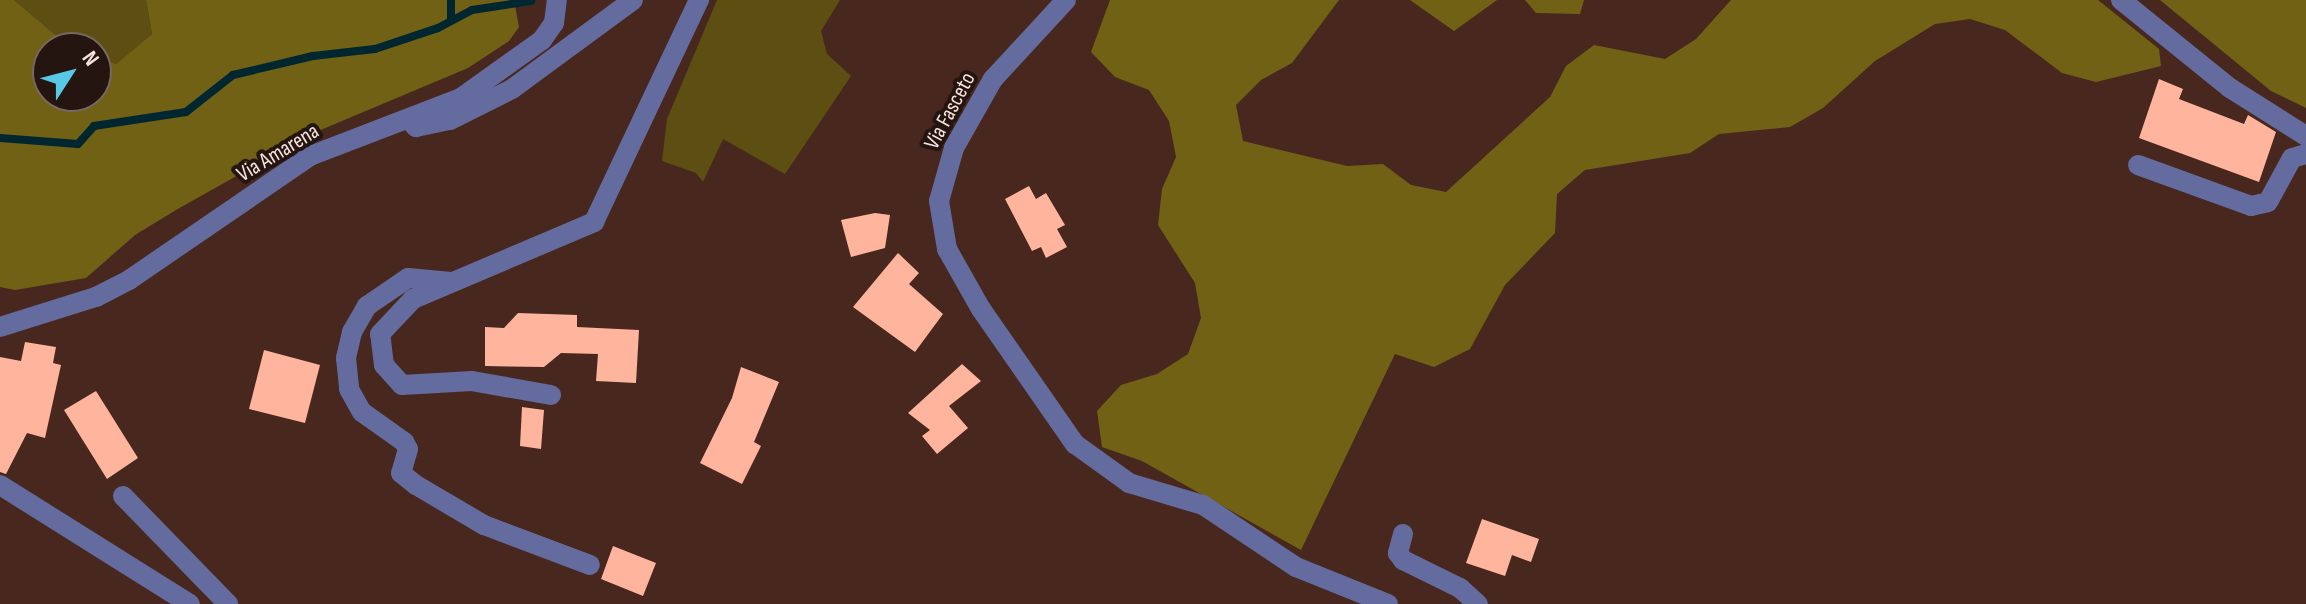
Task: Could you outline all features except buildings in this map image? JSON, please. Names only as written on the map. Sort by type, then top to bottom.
[{"type":"street","name":"Via Amarena","points":[[0,327],[96,297],[129,280],[310,156],[461,98],[524,57],[554,23],[557,0]]},
{"type":"street","points":[[406,119],[416,127],[475,109],[540,71],[633,0]]},
{"type":"street","points":[[551,395],[472,381],[412,388],[390,376],[380,350],[380,334],[389,319],[413,299],[594,222],[699,0]]},
{"type":"street","name":"Via Fasceto","points":[[1066,0],[993,79],[943,176],[941,233],[981,309],[1043,403],[1086,452],[1129,483],[1203,505],[1296,567],[1388,604]]},
{"type":"street","points":[[2121,0],[2230,88],[2306,136]]},
{"type":"street","points":[[2138,165],[2251,206],[2268,202],[2292,158],[2306,154]]},
{"type":"street","points":[[451,282],[408,278],[367,306],[352,332],[346,358],[349,389],[362,412],[404,442],[408,449],[401,473],[416,485],[484,525],[590,565]]},
{"type":"street","points":[[0,485],[190,604]]},
{"type":"street","points":[[123,496],[228,604]]},
{"type":"street","points":[[1403,534],[1398,553],[1403,560],[1460,588],[1478,604]]},
{"type":"shaded area","points":[[0,0],[14,0],[52,32],[32,32],[32,112],[112,112],[112,63],[116,64],[152,34],[146,0],[514,0],[519,27],[509,41],[468,68],[311,134],[135,235],[86,278],[15,290],[0,287]]},
{"type":"shaded area","points":[[14,0],[146,0],[152,34],[116,64],[112,63],[112,32],[52,32]]},
{"type":"shaded area","points":[[717,0],[840,0],[821,31],[827,54],[851,76],[785,174],[723,139],[703,182],[696,173],[662,161],[667,119]]},
{"type":"shaded area","points":[[1110,0],[1339,0],[1292,63],[1261,80],[1236,105],[1243,141],[1347,166],[1383,164],[1411,185],[1446,192],[1550,97],[1566,66],[1594,45],[1665,59],[1696,39],[1731,0],[2098,0],[2159,49],[2161,66],[2096,82],[2062,73],[2005,30],[1970,19],[1935,24],[1875,61],[1823,108],[1790,127],[1719,134],[1690,153],[1585,170],[1557,194],[1555,233],[1505,285],[1470,349],[1434,367],[1395,354],[1301,550],[1142,461],[1102,447],[1097,411],[1121,385],[1157,374],[1188,354],[1201,318],[1195,283],[1158,225],[1162,189],[1176,157],[1169,121],[1149,90],[1115,77],[1091,52]]},
{"type":"shaded area","points":[[1410,0],[1497,0],[1454,31]]},
{"type":"shaded area","points":[[1525,0],[1584,0],[1580,14],[1536,13]]},
{"type":"shaded area","points":[[2160,0],[2306,0],[2306,108],[2271,91]]},
{"type":"waterway","points":[[451,0],[451,20]]},
{"type":"waterway","points":[[0,138],[78,144],[94,126],[186,112],[233,75],[313,56],[375,49],[438,28],[472,10],[531,1]]}]
